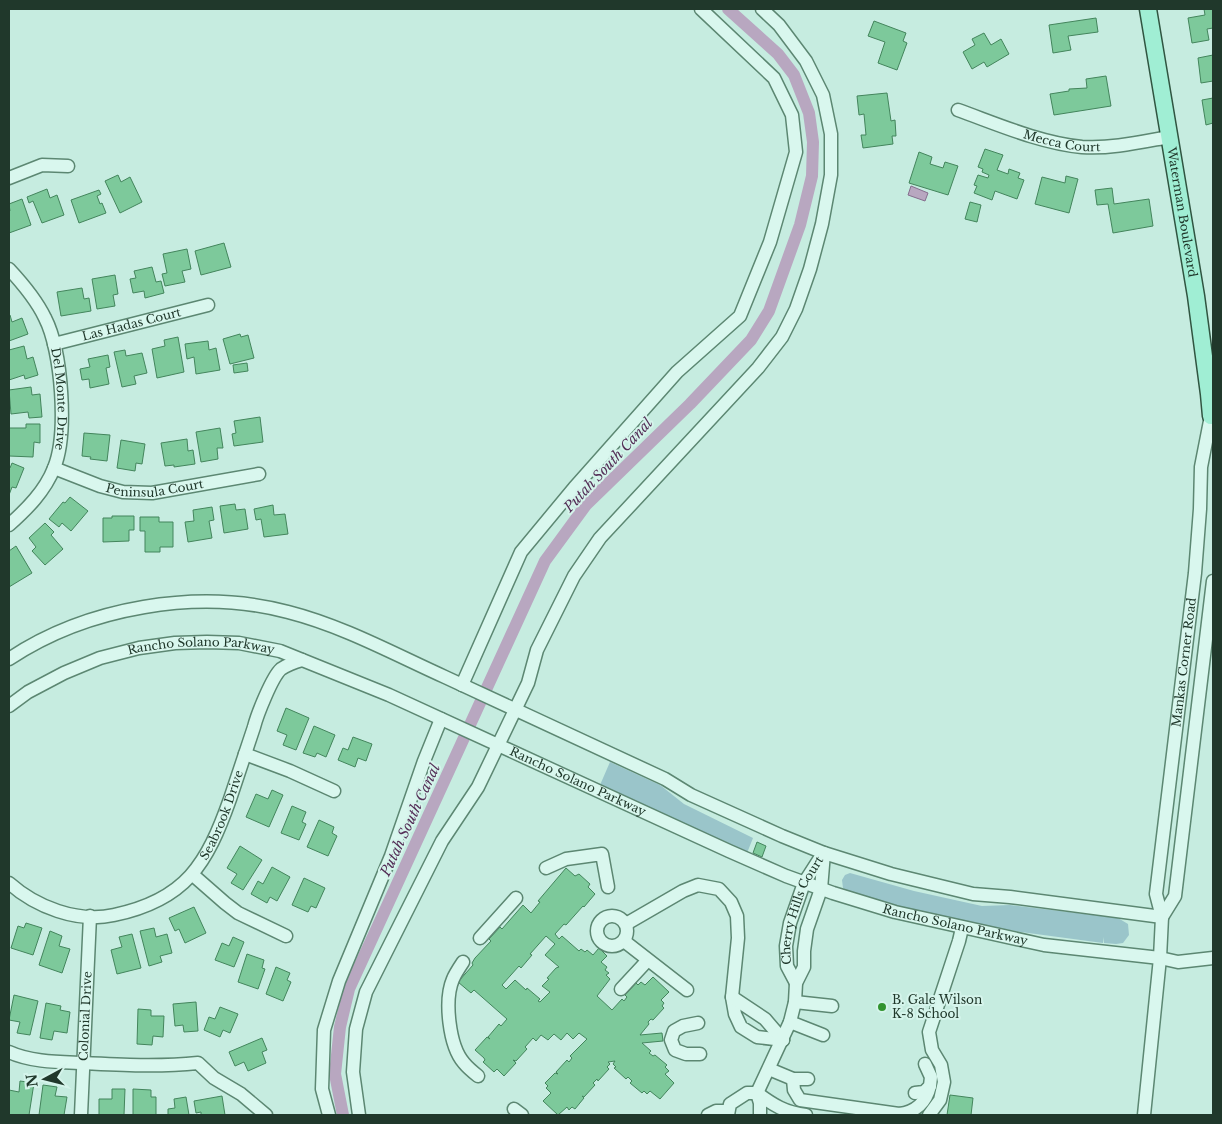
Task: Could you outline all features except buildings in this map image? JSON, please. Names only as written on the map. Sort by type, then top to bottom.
[{"type":"main road","name":"Waterman Boulevard","points":[[1148,9],[1196,296],[1212,419]]},
{"type":"street","points":[[464,686],[521,552],[574,488],[677,372],[740,316],[770,242],[796,152],[792,115],[774,78],[702,9]]},
{"type":"street","points":[[359,1115],[353,1072],[356,1029],[366,992],[442,841],[478,787],[493,743],[511,708],[528,683],[537,650],[574,576],[600,538],[764,360],[782,336],[796,309],[810,269],[832,175],[831,134],[822,95],[806,61],[762,9]]},
{"type":"street","name":"Mecca Court","points":[[958,110],[1051,142],[1083,147],[1126,144],[1169,137]]},
{"type":"street","points":[[9,178],[42,165],[68,166]]},
{"type":"street","name":"Del Monte Drive","points":[[9,269],[29,290],[46,319],[54,344],[63,420],[60,446],[54,468],[42,490],[24,512],[9,525]]},
{"type":"street","name":"Las Hadas Court","points":[[54,344],[208,306]]},
{"type":"street","name":"Mankas Corner Road","points":[[1144,1115],[1160,958],[1162,917],[1156,894],[1195,573],[1201,467],[1212,419]]},
{"type":"street","name":"Peninsula Court","points":[[54,468],[100,486],[123,492],[152,493],[259,474]]},
{"type":"street","name":"Mankas Corner Road","points":[[1162,917],[1175,896],[1213,581]]},
{"type":"street","points":[[9,659],[51,635],[105,615],[156,605],[184,602],[219,603],[254,606],[287,612],[347,632],[665,779],[710,803],[824,853],[891,874],[973,894],[1162,917]]},
{"type":"street","name":"Rancho Solano Parkway","points":[[9,706],[28,692],[64,673],[100,658],[139,648],[175,642],[239,643],[280,651],[389,695],[729,851],[821,889],[894,912],[962,928],[1020,938],[1044,945],[1160,958],[1178,962],[1213,958]]},
{"type":"street","name":"Seabrook Drive","points":[[9,883],[16,890],[58,911],[90,916],[106,916],[130,912],[153,903],[176,889],[193,875],[206,857],[218,832],[259,709],[270,690],[274,678],[281,670],[302,660]]},
{"type":"street","points":[[329,1115],[322,1089],[324,1030],[339,981],[391,856],[424,760],[447,722]]},
{"type":"street","points":[[245,754],[290,771],[334,791]]},
{"type":"street","name":"Cherry Hills Court","points":[[796,983],[786,966],[786,946],[790,923],[804,883],[824,853]]},
{"type":"street","name":"Cherry Hills Court","points":[[757,1093],[770,1069],[790,1022],[795,1002],[796,983],[804,967],[804,952],[808,929],[821,889],[824,853]]},
{"type":"street","points":[[546,868],[566,859],[602,854],[608,887]]},
{"type":"street","points":[[193,875],[225,904],[238,913],[286,936]]},
{"type":"street","points":[[626,924],[698,884],[719,889],[732,902],[737,916],[738,938],[732,996],[735,1014],[741,1027],[757,1037],[783,1040]]},
{"type":"street","points":[[480,938],[516,898]]},
{"type":"street","name":"Colonial Drive","points":[[81,1115],[90,916]]},
{"type":"street","points":[[608,916],[618,917],[626,924],[628,933],[624,941],[615,947],[605,945],[598,938],[597,927],[608,916]]},
{"type":"street","points":[[929,1115],[940,1100],[944,1082],[941,1065],[932,1050],[929,1032],[962,928]]},
{"type":"street","points":[[624,941],[647,961],[687,990]]},
{"type":"street","points":[[621,989],[647,961]]},
{"type":"street","points":[[463,962],[452,981],[449,1001],[450,1022],[453,1042],[462,1062],[478,1076]]},
{"type":"street","points":[[732,996],[764,1019],[783,1040]]},
{"type":"street","points":[[795,1002],[832,1006]]},
{"type":"street","points":[[790,1022],[823,1034]]},
{"type":"street","points":[[698,1023],[683,1026],[674,1031],[671,1040],[675,1050],[686,1054],[700,1054]]},
{"type":"street","points":[[9,1052],[46,1061],[168,1066],[198,1063],[214,1078],[241,1094],[266,1115]]},
{"type":"street","points":[[794,1079],[794,1090],[800,1100],[899,1114],[910,1112],[921,1105],[926,1098],[931,1077],[925,1064]]},
{"type":"street","points":[[770,1069],[794,1079],[808,1079]]},
{"type":"street","points":[[915,1093],[924,1092],[930,1086]]},
{"type":"street","points":[[708,1115],[716,1111],[728,1113],[730,1104],[738,1098],[747,1093],[757,1093],[776,1107],[792,1114],[806,1115]]},
{"type":"street","points":[[757,1093],[760,1103],[760,1115]]},
{"type":"shaded area","points":[[911,186],[928,193],[925,201],[908,195]]},
{"type":"shaded area","points":[[610,762],[660,785],[684,804],[753,838],[747,853],[600,785]]},
{"type":"shaded area","points":[[850,873],[914,891],[982,906],[1010,905],[1118,918],[1128,924],[1129,935],[1123,943],[1104,943],[1104,937],[1103,943],[1021,932],[914,911],[848,892],[843,888],[842,880],[845,875]]},
{"type":"waterway","name":"Putah South Canal","points":[[343,1115],[335,1074],[340,1027],[349,989],[545,561],[586,505],[690,404],[751,340],[769,311],[800,225],[812,176],[813,142],[809,113],[794,75],[778,54],[728,9]]},
{"type":"place","name":"B. Gale Wilson K-8 School","points":[[882,1007]]}]
